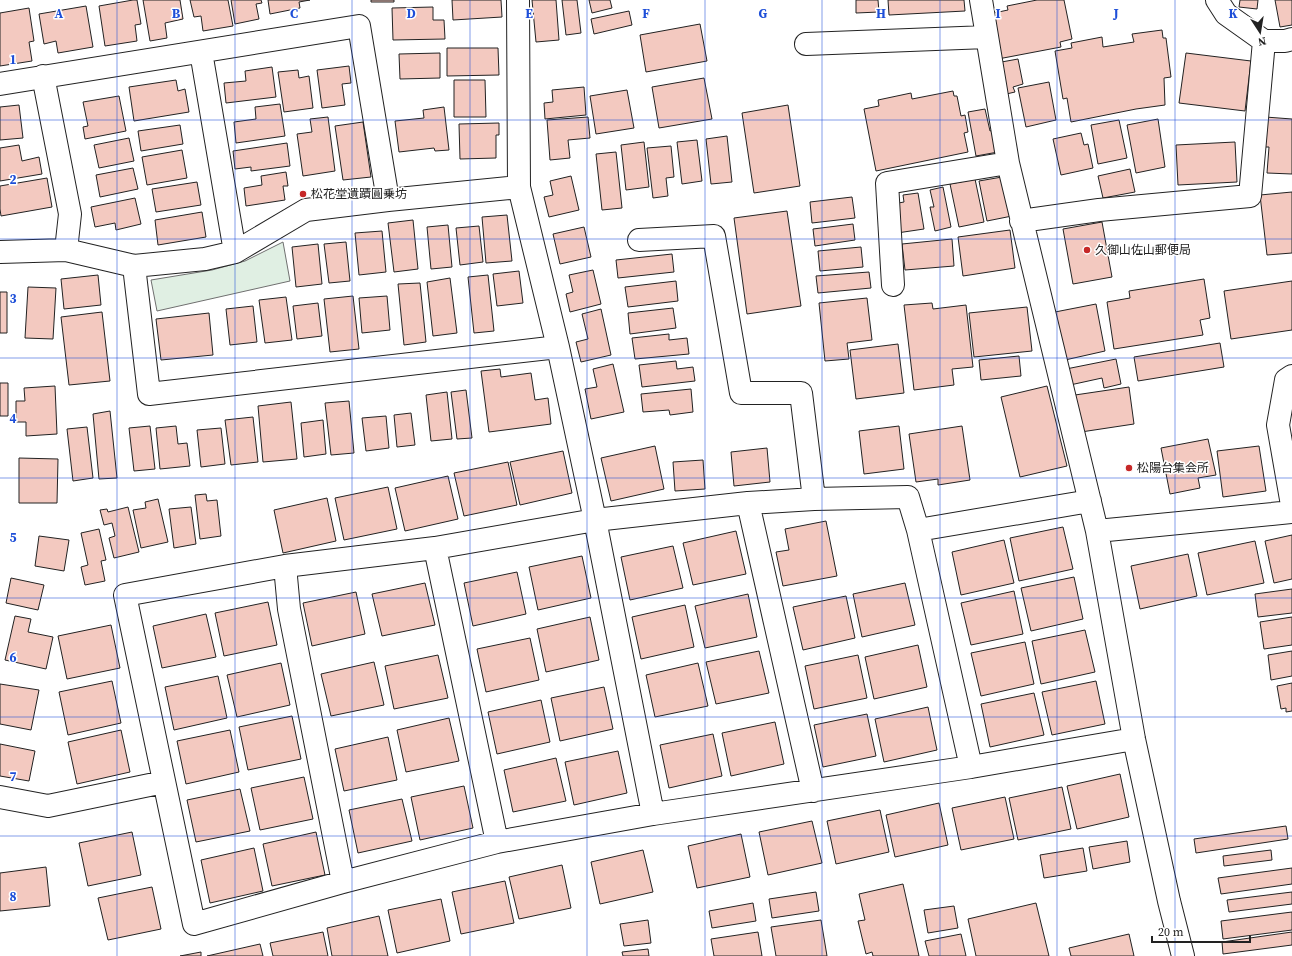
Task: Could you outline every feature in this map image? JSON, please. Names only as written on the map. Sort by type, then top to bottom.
[{"type":"street","points":[[518,0],[519,187],[558,347],[595,520],[653,814]]},
{"type":"street","points":[[981,0],[1008,163],[1097,531],[1134,739],[1169,901],[1183,956]]},
{"type":"street","points":[[1217,0],[1226,14],[1264,41],[1285,41],[1292,39]]},
{"type":"street","points":[[0,84],[359,26],[388,200]]},
{"type":"street","points":[[806,44],[988,37]]},
{"type":"street","points":[[1021,221],[1099,210],[1250,196],[1264,41]]},
{"type":"street","points":[[202,52],[235,252]]},
{"type":"street","points":[[43,76],[70,214],[66,250]]},
{"type":"street","points":[[893,284],[887,183],[1008,163]]},
{"type":"street","points":[[0,252],[66,250],[134,266],[205,258],[235,252],[306,210],[519,187]]},
{"type":"street","points":[[640,240],[714,236],[741,393],[801,393],[814,500]]},
{"type":"street","points":[[134,266],[149,394],[558,347]]},
{"type":"street","points":[[1292,376],[1286,380],[1278,425],[1292,505]]},
{"type":"street","points":[[971,768],[918,530],[908,497],[748,504],[595,520],[435,548],[285,566],[125,596],[194,924],[343,882],[497,842],[653,814],[971,768],[1134,739]]},
{"type":"street","points":[[918,530],[1090,501]]},
{"type":"street","points":[[748,504],[813,791]]},
{"type":"street","points":[[1097,531],[1292,512]]},
{"type":"street","points":[[435,548],[497,842]]},
{"type":"street","points":[[285,566],[289,610],[343,882]]},
{"type":"street","points":[[0,797],[48,806],[164,782]]},
{"type":"green space","points":[[283,242],[290,281],[157,311],[151,280],[212,270],[245,261]]},
{"type":"building","points":[[137,0],[141,24],[135,25],[137,41],[105,46],[99,6]]},
{"type":"building","points":[[143,0],[180,0],[183,19],[165,23],[167,38],[150,41]]},
{"type":"building","points":[[190,0],[228,0],[233,26],[203,31],[201,16],[194,17]]},
{"type":"building","points":[[231,0],[261,0],[262,3],[256,4],[259,19],[235,24]]},
{"type":"building","points":[[268,0],[310,0],[299,2],[300,8],[270,14]]},
{"type":"building","points":[[371,0],[394,0],[394,2],[371,2]]},
{"type":"building","points":[[452,0],[501,0],[502,17],[453,20]]},
{"type":"building","points":[[532,0],[556,0],[559,40],[536,42]]},
{"type":"building","points":[[562,0],[577,0],[581,33],[566,35]]},
{"type":"building","points":[[589,0],[610,0],[612,8],[592,13]]},
{"type":"building","points":[[856,0],[878,0],[879,12],[856,13]]},
{"type":"building","points":[[888,0],[964,0],[965,11],[889,15]]},
{"type":"building","points":[[1037,0],[1064,0],[1072,39],[1060,42],[1061,47],[998,59],[989,14],[1008,10],[1007,6]]},
{"type":"building","points":[[1240,0],[1258,0],[1257,9],[1239,7]]},
{"type":"building","points":[[1275,0],[1292,0],[1292,25],[1280,27]]},
{"type":"building","points":[[86,6],[93,47],[58,53],[56,41],[44,44],[39,14]]},
{"type":"building","points":[[433,7],[433,20],[444,20],[445,39],[393,40],[392,8]]},
{"type":"building","points":[[29,8],[34,41],[29,42],[32,61],[0,66],[0,13]]},
{"type":"building","points":[[629,11],[632,25],[594,34],[591,19]]},
{"type":"building","points":[[700,24],[707,61],[646,72],[640,35]]},
{"type":"building","points":[[1162,30],[1163,38],[1166,38],[1171,77],[1164,78],[1165,105],[1136,109],[1071,122],[1067,98],[1063,99],[1055,51],[1072,48],[1071,43],[1102,37],[1103,47],[1134,42],[1132,34]]},
{"type":"building","points":[[447,48],[498,48],[499,75],[447,76]]},
{"type":"building","points":[[440,53],[440,78],[400,79],[399,54]]},
{"type":"building","points":[[1186,53],[1251,61],[1245,111],[1179,103]]},
{"type":"building","points":[[1018,59],[1023,84],[1013,87],[1015,92],[1002,95],[996,63]]},
{"type":"building","points":[[349,66],[351,83],[342,84],[345,105],[322,108],[317,70]]},
{"type":"building","points":[[272,67],[276,97],[226,103],[224,83],[246,81],[245,71]]},
{"type":"building","points":[[298,70],[299,78],[309,76],[313,108],[284,112],[278,72]]},
{"type":"building","points":[[704,78],[712,119],[659,128],[652,87]]},
{"type":"building","points":[[176,80],[178,91],[185,89],[189,112],[134,121],[129,87]]},
{"type":"building","points":[[454,80],[485,80],[486,117],[454,117]]},
{"type":"building","points":[[1049,82],[1056,120],[1026,127],[1018,88]]},
{"type":"building","points":[[584,87],[586,115],[545,119],[544,103],[553,102],[552,90]]},
{"type":"building","points":[[627,90],[634,128],[596,134],[590,96]]},
{"type":"building","points":[[953,91],[954,96],[957,96],[961,116],[965,115],[968,132],[964,133],[968,152],[876,171],[864,109],[879,106],[878,100],[911,93],[912,99]]},
{"type":"building","points":[[119,96],[126,131],[85,139],[83,127],[88,126],[83,102]]},
{"type":"building","points":[[280,104],[285,136],[236,143],[234,122],[256,119],[255,107]]},
{"type":"building","points":[[19,105],[23,138],[0,140],[0,107]]},
{"type":"building","points":[[788,105],[800,186],[754,193],[742,113]]},
{"type":"building","points":[[444,107],[449,150],[435,151],[434,148],[399,152],[395,121],[424,118],[423,110]]},
{"type":"building","points":[[985,109],[990,131],[993,130],[998,152],[976,156],[968,112]]},
{"type":"building","points":[[328,117],[335,171],[303,176],[297,134],[312,132],[310,119]]},
{"type":"building","points":[[588,117],[590,138],[568,140],[570,158],[550,160],[547,120]]},
{"type":"building","points":[[1265,117],[1292,119],[1292,174],[1267,173],[1269,147],[1263,147]]},
{"type":"building","points":[[1158,119],[1165,167],[1136,173],[1127,125]]},
{"type":"building","points":[[1119,120],[1127,158],[1098,164],[1091,125]]},
{"type":"building","points":[[363,122],[371,177],[343,180],[335,126]]},
{"type":"building","points":[[499,123],[499,135],[496,135],[496,158],[460,159],[459,124]]},
{"type":"building","points":[[180,125],[183,144],[141,151],[138,131]]},
{"type":"building","points":[[1081,133],[1084,145],[1088,144],[1093,168],[1061,175],[1053,139]]},
{"type":"building","points":[[727,136],[732,182],[711,184],[706,139]]},
{"type":"building","points":[[129,138],[134,161],[99,168],[94,145]]},
{"type":"building","points":[[697,140],[702,181],[682,184],[677,142]]},
{"type":"building","points":[[644,142],[649,187],[626,190],[621,145]]},
{"type":"building","points":[[1235,142],[1237,182],[1178,185],[1176,145]]},
{"type":"building","points":[[287,143],[290,166],[251,171],[251,167],[235,169],[233,151]]},
{"type":"building","points":[[19,145],[22,161],[39,157],[42,174],[0,181],[0,148]]},
{"type":"building","points":[[671,146],[674,177],[666,178],[668,196],[653,198],[647,148]]},
{"type":"building","points":[[182,150],[187,178],[147,185],[142,157]]},
{"type":"building","points":[[616,152],[622,208],[602,210],[596,154]]},
{"type":"building","points":[[133,168],[138,189],[100,197],[96,175]]},
{"type":"building","points":[[1130,169],[1135,192],[1103,198],[1098,176]]},
{"type":"building","points":[[286,172],[288,186],[283,186],[285,200],[246,206],[244,188],[262,185],[261,176]]},
{"type":"building","points":[[571,176],[579,210],[549,217],[544,197],[553,195],[550,181]]},
{"type":"building","points":[[1002,177],[1006,200],[1009,199],[1012,216],[987,221],[979,181]]},
{"type":"building","points":[[47,178],[52,207],[1,216],[0,186]]},
{"type":"building","points":[[975,179],[984,222],[959,227],[950,184]]},
{"type":"building","points":[[197,182],[201,205],[156,212],[152,189]]},
{"type":"building","points":[[943,187],[951,227],[935,231],[930,207],[934,207],[930,190]]},
{"type":"building","points":[[1292,192],[1292,253],[1267,255],[1260,195]]},
{"type":"building","points":[[918,193],[924,229],[897,233],[893,204],[904,202],[903,195]]},
{"type":"building","points":[[852,197],[855,218],[812,223],[810,202]]},
{"type":"building","points":[[135,198],[141,224],[116,230],[115,223],[95,227],[91,207]]},
{"type":"building","points":[[787,211],[801,306],[747,314],[734,218]]},
{"type":"building","points":[[202,212],[206,237],[158,245],[155,220]]},
{"type":"building","points":[[507,215],[512,261],[486,263],[482,217]]},
{"type":"building","points":[[413,220],[418,269],[394,272],[388,223]]},
{"type":"building","points":[[1102,222],[1112,277],[1073,284],[1063,229]]},
{"type":"building","points":[[853,224],[855,240],[815,246],[813,229]]},
{"type":"building","points":[[448,225],[452,267],[431,269],[427,227]]},
{"type":"building","points":[[479,226],[483,262],[460,265],[456,228]]},
{"type":"building","points":[[584,227],[591,257],[560,264],[553,234]]},
{"type":"building","points":[[1010,230],[1015,268],[963,276],[958,237]]},
{"type":"building","points":[[382,231],[386,272],[359,275],[355,233]]},
{"type":"building","points":[[952,239],[954,266],[905,270],[902,244]]},
{"type":"building","points":[[346,242],[350,281],[329,283],[324,244]]},
{"type":"building","points":[[318,244],[322,284],[296,287],[292,247]]},
{"type":"building","points":[[861,247],[863,267],[820,271],[818,251]]},
{"type":"building","points":[[672,254],[674,272],[618,278],[616,260]]},
{"type":"building","points":[[593,270],[601,304],[570,312],[566,294],[573,292],[569,275]]},
{"type":"building","points":[[519,271],[523,303],[497,306],[493,274]]},
{"type":"building","points":[[869,272],[871,288],[818,293],[816,276]]},
{"type":"building","points":[[98,275],[101,305],[64,309],[61,279]]},
{"type":"building","points":[[488,275],[494,331],[474,333],[468,277]]},
{"type":"building","points":[[450,278],[457,333],[433,336],[427,282]]},
{"type":"building","points":[[1204,279],[1210,318],[1200,320],[1203,335],[1114,349],[1107,302],[1130,298],[1129,291]]},
{"type":"building","points":[[676,281],[678,301],[628,307],[625,287]]},
{"type":"building","points":[[1292,281],[1292,330],[1231,339],[1224,291]]},
{"type":"building","points":[[420,283],[426,342],[404,345],[398,284]]},
{"type":"building","points":[[28,287],[56,288],[53,339],[25,338]]},
{"type":"building","points":[[0,292],[7,292],[7,333],[0,333]]},
{"type":"building","points":[[353,296],[359,349],[330,352],[324,299]]},
{"type":"building","points":[[387,296],[390,330],[362,333],[359,298]]},
{"type":"building","points":[[286,297],[292,340],[265,343],[259,300]]},
{"type":"building","points":[[867,298],[872,340],[847,343],[849,359],[825,361],[819,303]]},
{"type":"building","points":[[318,303],[322,336],[297,339],[293,306]]},
{"type":"building","points":[[932,303],[933,309],[966,305],[973,367],[952,369],[954,385],[914,390],[904,305]]},
{"type":"building","points":[[1096,304],[1105,351],[1065,360],[1055,312]]},
{"type":"building","points":[[253,306],[257,342],[230,345],[226,309]]},
{"type":"building","points":[[1027,307],[1032,351],[974,357],[969,313]]},
{"type":"building","points":[[673,308],[676,328],[630,334],[628,313]]},
{"type":"building","points":[[601,309],[611,355],[581,362],[576,342],[588,339],[582,314]]},
{"type":"building","points":[[102,312],[110,381],[69,385],[61,317]]},
{"type":"building","points":[[209,313],[213,355],[161,360],[156,319]]},
{"type":"building","points":[[669,334],[669,340],[687,338],[689,354],[635,359],[632,338]]},
{"type":"building","points":[[1220,343],[1224,367],[1138,381],[1134,357]]},
{"type":"building","points":[[898,344],[904,393],[856,399],[850,350]]},
{"type":"building","points":[[1019,356],[1021,376],[981,380],[979,360]]},
{"type":"building","points":[[1116,359],[1121,384],[1104,388],[1102,378],[1070,385],[1066,369]]},
{"type":"building","points":[[676,361],[677,369],[693,367],[695,381],[642,387],[639,365]]},
{"type":"building","points":[[613,364],[624,412],[591,419],[585,389],[597,387],[593,369]]},
{"type":"building","points":[[500,369],[501,377],[531,373],[535,400],[548,398],[551,424],[489,432],[481,371]]},
{"type":"building","points":[[0,383],[8,383],[8,416],[0,416]]},
{"type":"building","points":[[55,386],[57,434],[26,436],[26,422],[16,422],[16,401],[25,401],[24,388]]},
{"type":"building","points":[[1047,386],[1067,466],[1020,477],[1001,397]]},
{"type":"building","points":[[1129,387],[1134,424],[1081,432],[1075,395]]},
{"type":"building","points":[[691,389],[693,412],[670,415],[669,410],[643,412],[641,394]]},
{"type":"building","points":[[466,390],[472,438],[457,439],[451,392]]},
{"type":"building","points":[[447,392],[452,439],[431,441],[426,395]]},
{"type":"building","points":[[349,401],[354,453],[331,455],[325,403]]},
{"type":"building","points":[[291,402],[297,459],[263,462],[258,406]]},
{"type":"building","points":[[110,411],[117,478],[99,479],[93,414]]},
{"type":"building","points":[[411,413],[415,445],[397,447],[394,415]]},
{"type":"building","points":[[386,416],[389,448],[366,451],[362,418]]},
{"type":"building","points":[[253,417],[258,462],[231,465],[225,420]]},
{"type":"building","points":[[323,420],[326,454],[304,457],[301,423]]},
{"type":"building","points":[[150,426],[155,469],[134,471],[129,428]]},
{"type":"building","points":[[176,426],[178,444],[187,443],[190,466],[160,469],[156,428]]},
{"type":"building","points":[[899,426],[904,469],[864,474],[859,431]]},
{"type":"building","points":[[962,426],[970,480],[938,485],[938,479],[916,482],[909,434]]},
{"type":"building","points":[[87,427],[93,478],[73,481],[67,429]]},
{"type":"building","points":[[221,428],[225,464],[201,467],[197,430]]},
{"type":"building","points":[[1208,439],[1216,475],[1198,478],[1200,488],[1170,494],[1161,448]]},
{"type":"building","points":[[655,446],[664,489],[611,501],[601,458]]},
{"type":"building","points":[[1259,446],[1266,491],[1223,497],[1217,451]]},
{"type":"building","points":[[767,448],[770,482],[734,486],[731,452]]},
{"type":"building","points":[[563,451],[572,493],[520,505],[510,462]]},
{"type":"building","points":[[19,458],[58,459],[57,503],[19,503]]},
{"type":"building","points":[[703,460],[705,489],[675,491],[673,462]]},
{"type":"building","points":[[508,462],[517,505],[464,516],[454,473]]},
{"type":"building","points":[[448,476],[458,519],[405,531],[395,488]]},
{"type":"building","points":[[388,487],[397,529],[344,540],[335,498]]},
{"type":"building","points":[[206,494],[207,501],[217,500],[221,536],[200,539],[195,495]]},
{"type":"building","points":[[327,498],[336,541],[283,553],[274,510]]},
{"type":"building","points":[[158,499],[168,542],[141,548],[133,510],[146,508],[145,502]]},
{"type":"building","points":[[128,507],[139,552],[114,558],[109,538],[115,536],[112,523],[104,525],[100,510],[107,509],[108,512]]},
{"type":"building","points":[[191,507],[196,544],[174,548],[169,509]]},
{"type":"building","points":[[826,521],[837,576],[783,586],[776,552],[789,550],[785,529]]},
{"type":"building","points":[[1063,527],[1073,569],[1019,581],[1010,538]]},
{"type":"building","points":[[99,529],[106,560],[101,561],[105,581],[85,585],[81,567],[88,565],[81,533]]},
{"type":"building","points":[[736,531],[746,574],[693,585],[683,543]]},
{"type":"building","points":[[1292,535],[1292,579],[1274,583],[1265,541]]},
{"type":"building","points":[[39,536],[69,540],[64,571],[35,566]]},
{"type":"building","points":[[1004,540],[1014,583],[961,595],[952,552]]},
{"type":"building","points":[[1255,541],[1264,583],[1207,595],[1198,553]]},
{"type":"building","points":[[673,546],[683,588],[630,600],[621,557]]},
{"type":"building","points":[[1188,554],[1197,596],[1140,609],[1131,566]]},
{"type":"building","points":[[582,556],[591,598],[538,610],[529,567]]},
{"type":"building","points":[[517,572],[526,614],[473,626],[464,583]]},
{"type":"building","points":[[1074,577],[1083,619],[1031,631],[1021,588]]},
{"type":"building","points":[[11,578],[44,585],[38,610],[6,603]]},
{"type":"building","points":[[425,583],[435,625],[382,636],[372,594]]},
{"type":"building","points":[[905,583],[915,625],[862,637],[853,594]]},
{"type":"building","points":[[1292,589],[1292,613],[1258,617],[1255,594]]},
{"type":"building","points":[[1014,591],[1023,634],[971,645],[961,603]]},
{"type":"building","points":[[356,592],[365,634],[312,646],[303,603]]},
{"type":"building","points":[[748,594],[757,637],[705,648],[695,606]]},
{"type":"building","points":[[846,596],[855,638],[803,650],[793,607]]},
{"type":"building","points":[[268,602],[277,645],[224,656],[215,613]]},
{"type":"building","points":[[685,605],[694,647],[641,659],[632,617]]},
{"type":"building","points":[[206,614],[216,657],[162,668],[153,626]]},
{"type":"building","points":[[15,616],[31,619],[28,632],[53,637],[46,669],[5,660]]},
{"type":"building","points":[[590,617],[599,660],[546,672],[537,629]]},
{"type":"building","points":[[1292,617],[1292,645],[1264,649],[1260,622]]},
{"type":"building","points":[[111,625],[120,668],[67,679],[58,636]]},
{"type":"building","points":[[1085,630],[1095,672],[1041,684],[1032,641]]},
{"type":"building","points":[[530,638],[539,680],[486,692],[477,649]]},
{"type":"building","points":[[1025,642],[1034,684],[981,696],[971,653]]},
{"type":"building","points":[[918,645],[927,687],[874,699],[865,657]]},
{"type":"building","points":[[759,651],[769,693],[716,704],[706,662]]},
{"type":"building","points":[[1292,651],[1292,676],[1271,680],[1268,655]]},
{"type":"building","points":[[438,655],[448,698],[394,709],[385,666]]},
{"type":"building","points":[[858,655],[867,698],[814,709],[805,666]]},
{"type":"building","points":[[374,662],[384,705],[331,716],[321,674]]},
{"type":"building","points":[[281,663],[290,705],[237,717],[227,675]]},
{"type":"building","points":[[698,663],[708,706],[655,717],[646,675]]},
{"type":"building","points":[[218,676],[227,718],[174,730],[165,687]]},
{"type":"building","points":[[112,681],[121,723],[68,735],[59,692]]},
{"type":"building","points":[[1096,681],[1105,724],[1052,735],[1042,692]]},
{"type":"building","points":[[1292,683],[1292,711],[1286,712],[1286,708],[1281,709],[1277,686]]},
{"type":"building","points":[[0,684],[39,690],[31,730],[0,724]]},
{"type":"building","points":[[604,687],[613,729],[560,741],[551,698]]},
{"type":"building","points":[[1034,693],[1044,735],[990,747],[981,704]]},
{"type":"building","points":[[541,700],[550,742],[497,754],[488,712]]},
{"type":"building","points":[[928,707],[937,750],[884,762],[875,719]]},
{"type":"building","points":[[867,714],[876,756],[823,767],[814,725]]},
{"type":"building","points":[[292,716],[301,759],[248,770],[239,727]]},
{"type":"building","points":[[449,718],[459,761],[406,772],[397,730]]},
{"type":"building","points":[[775,722],[784,764],[731,776],[722,733]]},
{"type":"building","points":[[121,730],[130,772],[77,784],[68,742]]},
{"type":"building","points":[[230,730],[239,772],[186,784],[177,741]]},
{"type":"building","points":[[713,734],[722,776],[669,788],[660,745]]},
{"type":"building","points":[[388,737],[397,780],[344,791],[335,749]]},
{"type":"building","points":[[0,744],[35,751],[29,781],[0,776]]},
{"type":"building","points":[[618,751],[627,793],[574,805],[565,762]]},
{"type":"building","points":[[556,758],[566,801],[513,812],[504,770]]},
{"type":"building","points":[[1120,774],[1129,817],[1077,829],[1067,786]]},
{"type":"building","points":[[304,777],[313,819],[260,830],[251,788]]},
{"type":"building","points":[[464,786],[473,828],[420,840],[411,797]]},
{"type":"building","points":[[1062,787],[1071,829],[1018,840],[1009,798]]},
{"type":"building","points":[[240,789],[250,831],[196,842],[187,800]]},
{"type":"building","points":[[1005,797],[1014,839],[961,850],[952,808]]},
{"type":"building","points":[[402,799],[412,841],[358,853],[349,810]]},
{"type":"building","points":[[939,803],[948,845],[895,857],[886,815]]},
{"type":"building","points":[[880,810],[889,852],[836,864],[827,821]]},
{"type":"building","points":[[812,821],[822,863],[768,875],[759,832]]},
{"type":"building","points":[[1286,826],[1288,839],[1196,853],[1194,839]]},
{"type":"building","points":[[132,832],[141,875],[88,886],[79,843]]},
{"type":"building","points":[[316,832],[325,875],[272,886],[263,844]]},
{"type":"building","points":[[741,834],[750,877],[697,888],[688,846]]},
{"type":"building","points":[[1127,841],[1130,862],[1093,869],[1089,847]]},
{"type":"building","points":[[254,848],[263,891],[210,903],[201,860]]},
{"type":"building","points":[[1083,848],[1087,871],[1044,878],[1040,855]]},
{"type":"building","points":[[643,850],[653,892],[600,904],[591,862]]},
{"type":"building","points":[[1271,850],[1272,860],[1224,866],[1223,856]]},
{"type":"building","points":[[562,865],[571,908],[519,919],[509,877]]},
{"type":"building","points":[[46,867],[50,906],[0,911],[0,873]]},
{"type":"building","points":[[1292,868],[1292,884],[1221,894],[1218,878]]},
{"type":"building","points":[[505,881],[514,923],[461,934],[452,892]]},
{"type":"building","points":[[903,884],[919,956],[873,956],[872,952],[866,954],[858,921],[865,920],[859,894]]},
{"type":"building","points":[[152,887],[161,929],[108,940],[98,898]]},
{"type":"building","points":[[816,892],[819,911],[772,918],[769,899]]},
{"type":"building","points":[[1292,892],[1292,904],[1229,912],[1227,900]]},
{"type":"building","points":[[441,899],[450,941],[397,953],[388,910]]},
{"type":"building","points":[[753,903],[756,921],[712,928],[709,911]]},
{"type":"building","points":[[1036,903],[1049,956],[976,956],[968,919]]},
{"type":"building","points":[[954,906],[958,928],[928,933],[924,910]]},
{"type":"building","points":[[1292,912],[1292,930],[1223,939],[1221,921]]},
{"type":"building","points":[[379,916],[388,956],[332,956],[327,928]]},
{"type":"building","points":[[648,920],[651,943],[624,946],[620,924]]},
{"type":"building","points":[[821,920],[827,956],[776,956],[771,927]]},
{"type":"building","points":[[323,932],[328,956],[273,956],[270,943]]},
{"type":"building","points":[[758,932],[762,956],[714,956],[711,939]]},
{"type":"building","points":[[1292,932],[1292,945],[1223,954],[1222,942]]},
{"type":"building","points":[[961,934],[966,956],[929,956],[925,941]]},
{"type":"building","points":[[1129,934],[1134,956],[1071,956],[1069,948]]},
{"type":"building","points":[[260,944],[263,956],[207,956]]},
{"type":"building","points":[[648,949],[649,956],[623,956],[622,952]]},
{"type":"building","points":[[201,952],[201,956],[180,956]]},
{"type":"place","name":"松花堂遺蹟圓乗坊","points":[[303,194]]},
{"type":"place","name":"久御山佐山郵便局","points":[[1087,250]]},
{"type":"place","name":"松陽台集会所","points":[[1129,468]]}]
